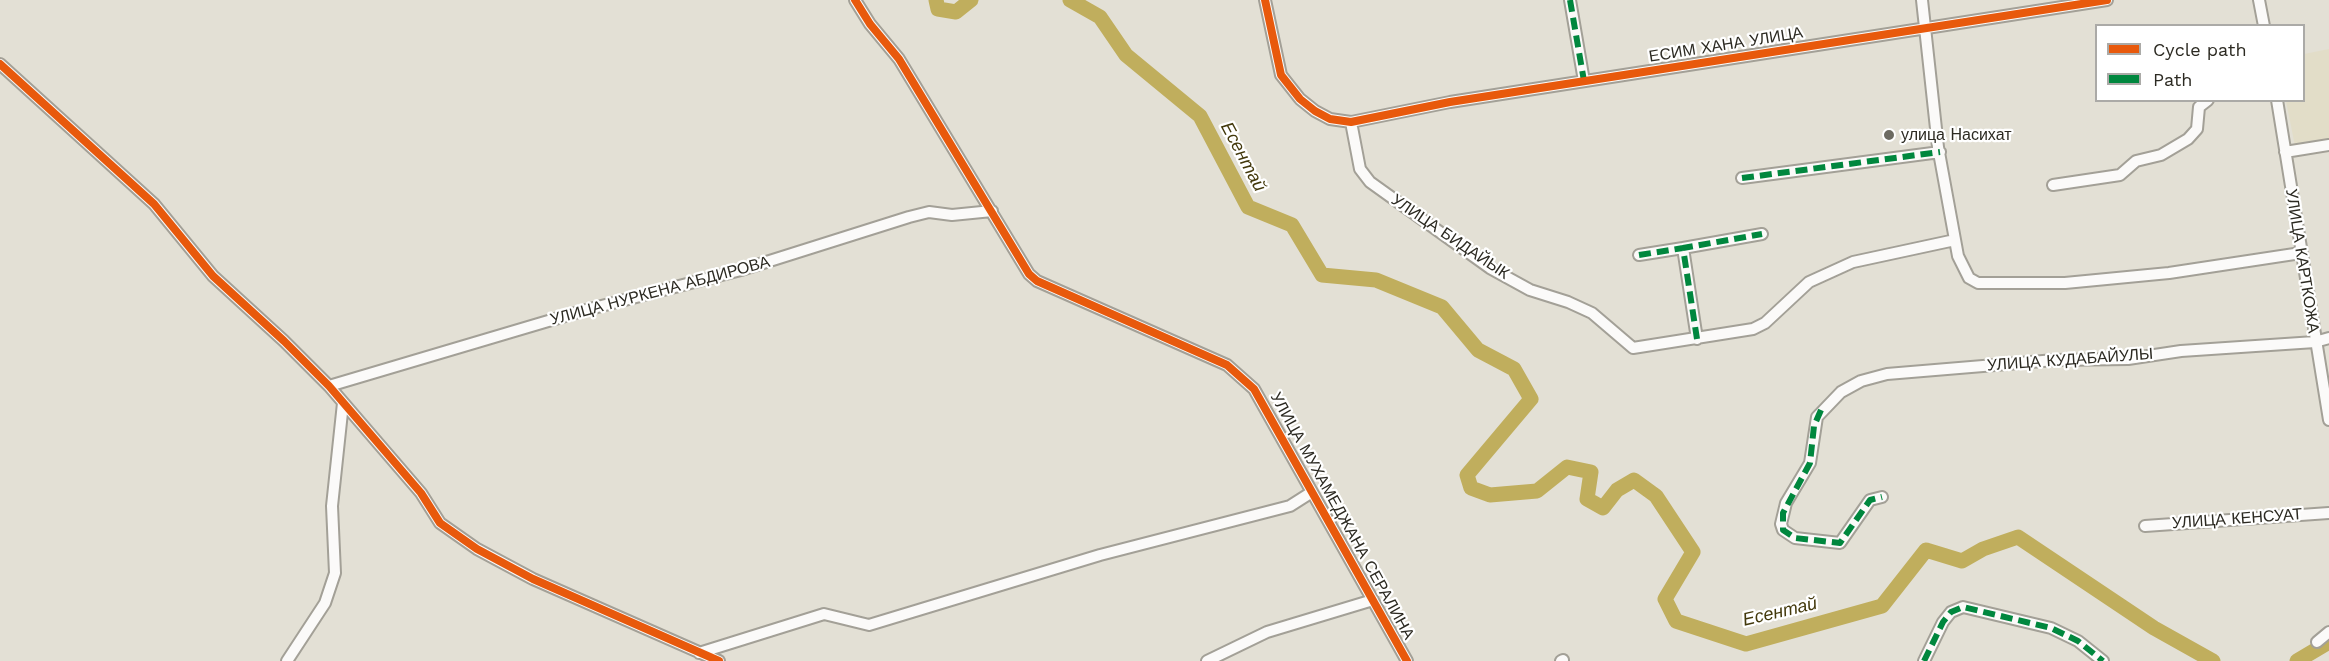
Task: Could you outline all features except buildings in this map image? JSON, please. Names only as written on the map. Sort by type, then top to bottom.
[{"type":"street","name":"УЛИЦА МУХАМЕДЖАНА СЕРАЛИНА","points":[[855,0],[870,24],[899,59],[1029,274],[1037,281],[1238,372],[1254,389],[1407,661]]},
{"type":"street","points":[[1265,0],[1281,75],[1300,99],[1315,111],[1330,119],[1351,122]]},
{"type":"street","points":[[1570,0],[1584,81]]},
{"type":"street","points":[[1922,0],[1940,152],[1958,256],[1968,278],[1978,283],[2065,283],[2169,273],[2301,253]]},
{"type":"street","name":"ЕСИМ ХАНА УЛИЦА","points":[[1351,122],[1450,102],[2106,0]]},
{"type":"street","points":[[2259,0],[2264,24]]},
{"type":"street","points":[[0,64],[153,204],[213,276],[284,340],[344,403],[421,493],[440,523],[477,549],[533,579],[719,661]]},
{"type":"street","points":[[2053,185],[2120,176],[2136,161],[2161,155],[2188,139],[2197,129],[2199,107],[2205,102]]},
{"type":"street","name":"УЛИЦА КАРТКОЖА","points":[[2277,102],[2329,420]]},
{"type":"street","name":"УЛИЦА БИДАЙЫК","points":[[1351,122],[1360,170],[1370,182],[1490,268],[1530,290],[1568,302],[1592,313],[1633,348],[1697,339]]},
{"type":"street","points":[[2285,152],[2329,145]]},
{"type":"street","points":[[1742,178],[1940,152]]},
{"type":"street","name":"УЛИЦА НУРКЕНА АБДИРОВА","points":[[329,387],[582,311],[741,270],[919,215],[992,211]]},
{"type":"street","points":[[1639,255],[1762,234]]},
{"type":"street","points":[[1683,248],[1697,339],[1753,329],[1765,323],[1809,282],[1853,262],[1955,240]]},
{"type":"street","name":"УЛИЦА КУДАБАЙУЛЫ","points":[[1882,497],[1870,500],[1840,543],[1795,538],[1783,530],[1783,513],[1810,463],[1814,426],[1821,410],[1851,386],[1887,374],[2055,360],[2128,359],[2181,351],[2315,342],[2329,338]]},
{"type":"street","points":[[287,661],[325,603],[334,573],[332,506],[344,403]]},
{"type":"street","points":[[699,653],[824,614],[869,625],[1101,555],[1290,506],[1312,492]]},
{"type":"street","name":"УЛИЦА КЕНСУАТ","points":[[2145,526],[2329,513]]},
{"type":"street","points":[[1207,661],[1267,632],[1373,600]]},
{"type":"street","points":[[1924,661],[1943,622],[1952,612],[1963,608],[2051,628],[2079,641],[2103,661]]},
{"type":"street","points":[[2317,642],[2329,632]]},
{"type":"shaded area","points":[[2329,49],[2329,139],[2295,146],[2286,102],[2305,102],[2305,54]]},
{"type":"waterway","name":"Есентай","points":[[936,0],[938,9],[956,12],[971,0]]},
{"type":"waterway","name":"Есентай","points":[[1070,0],[1100,17],[1126,55],[1200,116],[1248,207],[1292,225],[1322,275],[1376,280],[1442,307],[1478,350],[1514,369],[1531,399],[1467,475],[1471,488],[1490,495],[1537,491],[1567,467],[1591,472],[1587,499],[1603,508],[1617,490],[1634,480],[1656,496],[1693,552],[1665,599],[1676,621],[1746,644],[1882,606],[1926,550],[1962,561],[1983,549],[2018,537],[2154,628],[2213,661]]},
{"type":"waterway","name":"Есентай","points":[[2297,661],[2329,642]]},
{"type":"marked path","points":[[1570,0],[1584,81]]},
{"type":"marked path","points":[[1742,178],[1940,152]]},
{"type":"marked path","points":[[1697,339],[1683,248],[1762,234]]},
{"type":"marked path","points":[[1639,255],[1683,248]]},
{"type":"marked path","points":[[1821,410],[1814,426],[1810,463],[1783,513],[1783,530],[1795,538],[1840,543],[1870,500],[1882,497]]},
{"type":"marked path","points":[[1924,661],[1943,622],[1951,612],[1963,607],[2051,628],[2078,641],[2103,661]]},
{"type":"cycle path","points":[[855,0],[870,24],[899,59],[1029,274],[1037,281],[1227,365],[1254,389],[1407,661]]},
{"type":"cycle path","points":[[1265,0],[1281,75],[1300,99],[1315,111],[1330,119],[1351,122],[1450,102],[2107,0]]},
{"type":"cycle path","points":[[0,64],[154,204],[213,276],[329,386],[421,493],[440,523],[477,549],[533,579],[719,661]]},
{"type":"place","name":"улица Насихат","points":[[1889,135]]}]
